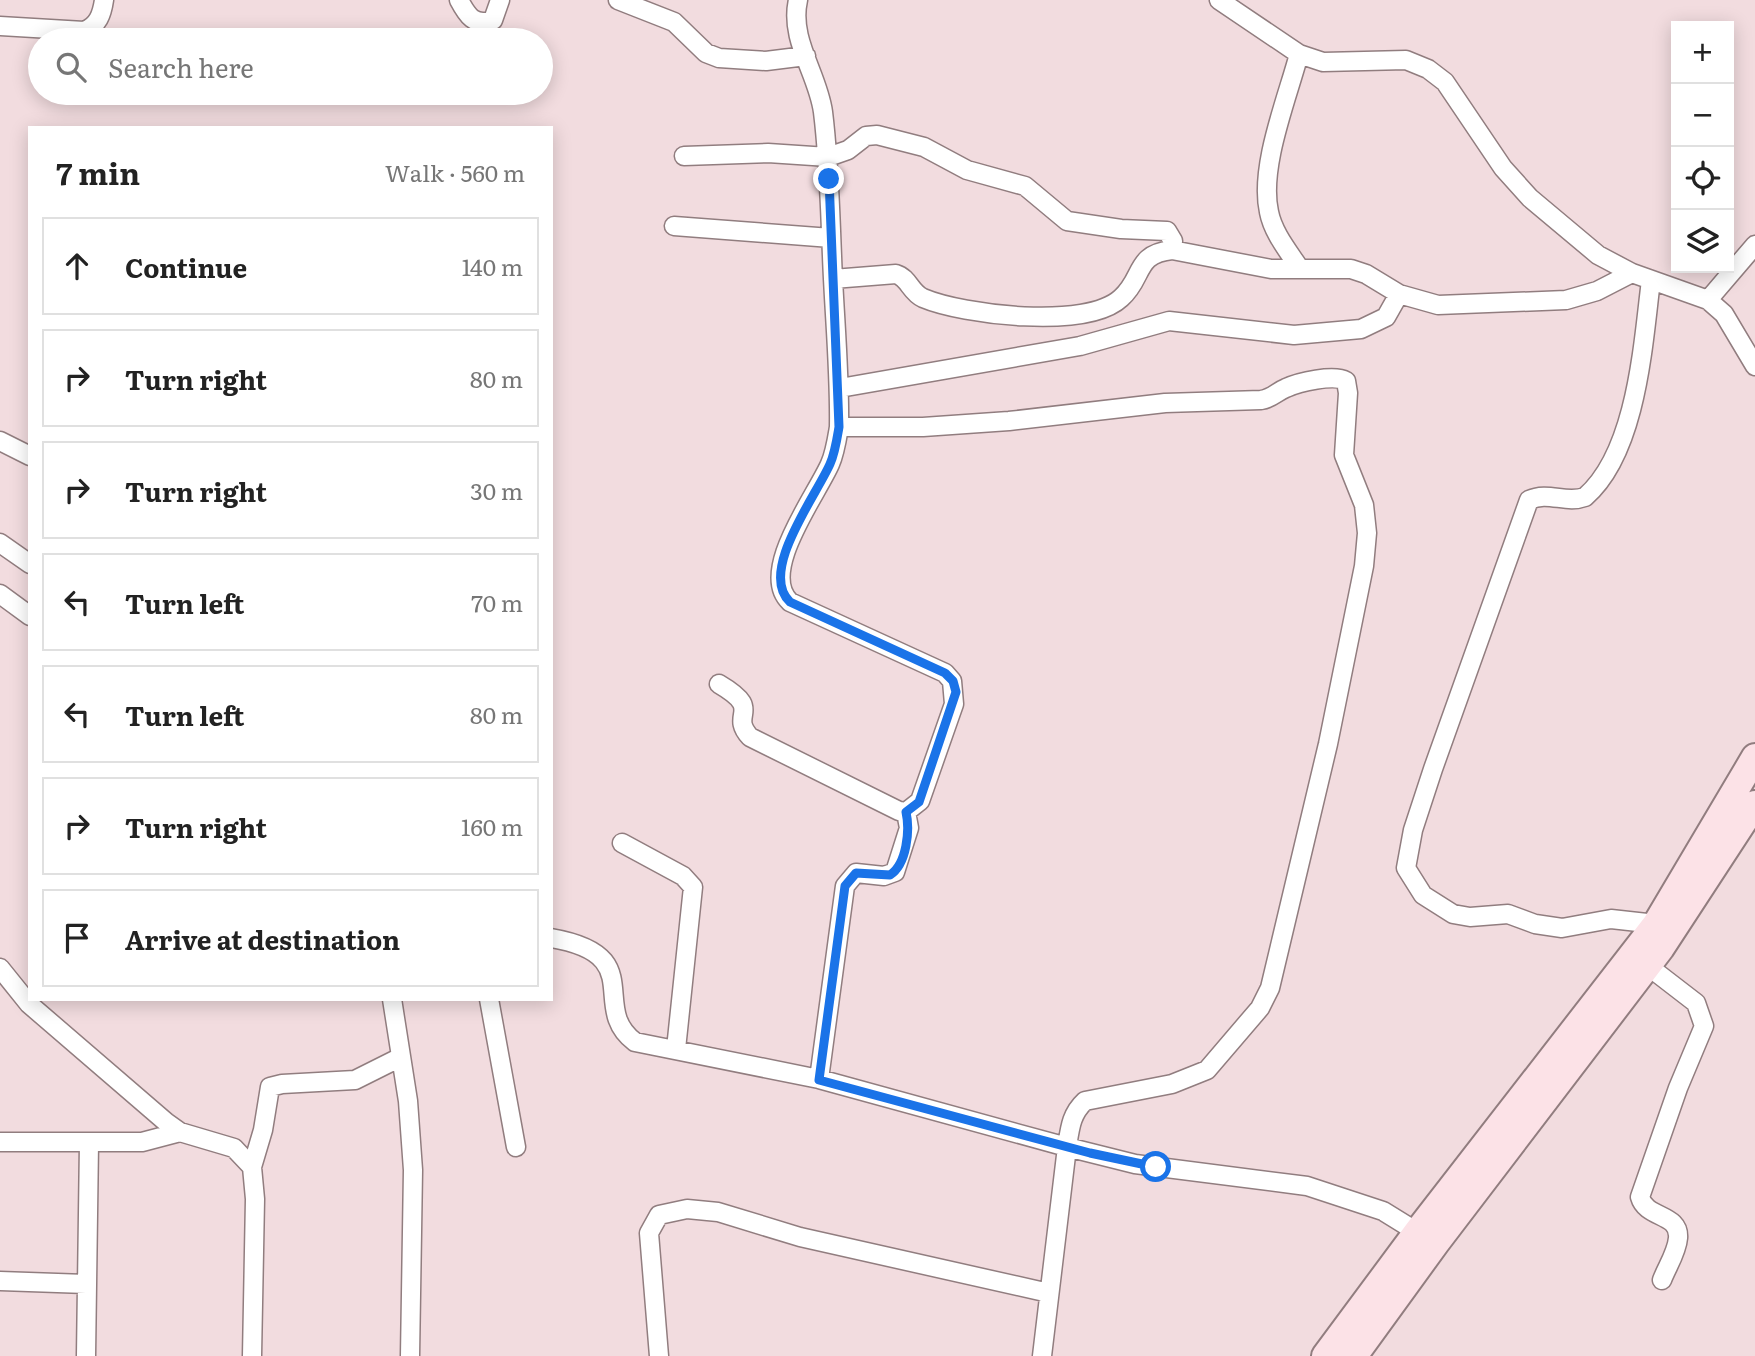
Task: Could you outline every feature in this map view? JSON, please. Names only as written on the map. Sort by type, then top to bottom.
[{"type":"street","points":[[93,28],[99,20],[104,0]]},
{"type":"street","points":[[458,0],[467,16],[476,22],[485,23],[493,20],[500,0]]},
{"type":"street","points":[[618,0],[674,22],[706,53],[719,58],[766,61],[806,56]]},
{"type":"street","points":[[798,0],[795,20],[822,108],[828,157],[840,388],[839,427],[832,460],[793,535],[779,575],[779,585],[790,602],[945,673],[953,681],[954,704],[919,802],[906,812]]},
{"type":"street","points":[[1227,3],[1299,54],[1323,62],[1406,60],[1428,69],[1445,82],[1503,168],[1530,198],[1598,254],[1632,273],[1708,300],[1724,314],[1755,366]]},
{"type":"street","points":[[0,26],[34,28]]},
{"type":"street","points":[[1299,54],[1271,159],[1267,192],[1269,214],[1300,269]]},
{"type":"street","points":[[684,156],[768,153],[828,157],[848,150],[866,136],[877,135],[914,144],[967,170],[1025,186],[1068,221],[1110,228],[1167,232],[1173,241],[1172,250]]},
{"type":"street","points":[[674,226],[831,238]]},
{"type":"street","points":[[1708,300],[1755,245]]},
{"type":"street","points":[[833,279],[896,274],[905,279],[917,295],[965,311],[1003,316],[1044,316],[1107,307],[1120,299],[1147,258],[1158,251],[1172,250],[1271,269],[1352,269],[1366,274],[1399,295],[1438,305],[1545,302],[1597,291],[1632,273]]},
{"type":"street","points":[[1651,280],[1639,376],[1630,417],[1616,451],[1585,497],[1567,501],[1536,497],[1529,500],[1433,769],[1413,830],[1406,868],[1423,895],[1453,914],[1470,917],[1508,914],[1535,924],[1562,928],[1611,919],[1656,924]]},
{"type":"street","points":[[840,388],[1080,346],[1169,321],[1294,335],[1361,329],[1386,317],[1399,295]]},
{"type":"street","points":[[839,427],[923,427],[997,422],[1165,403],[1261,400],[1275,397],[1288,387],[1334,378],[1342,378],[1348,387],[1344,455],[1364,505],[1367,533],[1364,566],[1328,744],[1270,988],[1260,1008],[1207,1070],[1172,1084],[1085,1101],[1076,1109],[1071,1122],[1042,1356]]},
{"type":"street","points":[[0,441],[28,455]]},
{"type":"street","points":[[0,543],[28,563]]},
{"type":"street","points":[[0,594],[28,615]]},
{"type":"street","points":[[719,684],[742,699],[745,706],[742,722],[751,737],[889,808],[906,812]]},
{"type":"street","points":[[1325,1356],[1416,1232],[1656,924],[1755,757]]},
{"type":"street","points":[[1354,1356],[1444,1232],[1648,966],[1755,804]]},
{"type":"street","points":[[819,1080],[845,886],[856,873],[884,876],[895,872],[909,828],[906,812]]},
{"type":"street","points":[[622,843],[683,876],[693,887],[676,1049]]},
{"type":"street","points":[[553,938],[578,943],[598,953],[608,967],[620,1024],[626,1036],[635,1042],[819,1080],[1135,1164],[1307,1185],[1383,1211],[1416,1232]]},
{"type":"street","points":[[1648,966],[1696,1003],[1704,1026],[1678,1088],[1640,1197],[1648,1212],[1671,1221],[1677,1228],[1677,1245],[1662,1280]]},
{"type":"street","points":[[0,968],[29,1004],[180,1132],[234,1148],[252,1167]]},
{"type":"street","points":[[392,1001],[413,1170],[410,1356]]},
{"type":"street","points":[[489,1001],[516,1147]]},
{"type":"street","points":[[252,1356],[251,1278],[255,1199],[252,1167],[263,1130],[270,1087],[355,1080],[401,1057]]},
{"type":"street","points":[[0,1142],[142,1142],[180,1132]]},
{"type":"street","points":[[86,1356],[89,1143]]},
{"type":"street","points":[[659,1356],[649,1233],[659,1215],[670,1212],[718,1212],[800,1237],[1049,1293]]},
{"type":"street","points":[[0,1281],[86,1284]]},
{"type":"route","points":[[829,179],[840,388],[839,427],[832,460],[793,535],[779,575],[779,585],[782,594],[790,602],[945,673],[953,681],[956,692],[919,802],[906,812],[909,828],[900,865],[890,875],[856,873],[849,878],[845,886],[819,1080],[1090,1153],[1156,1167]]}]
